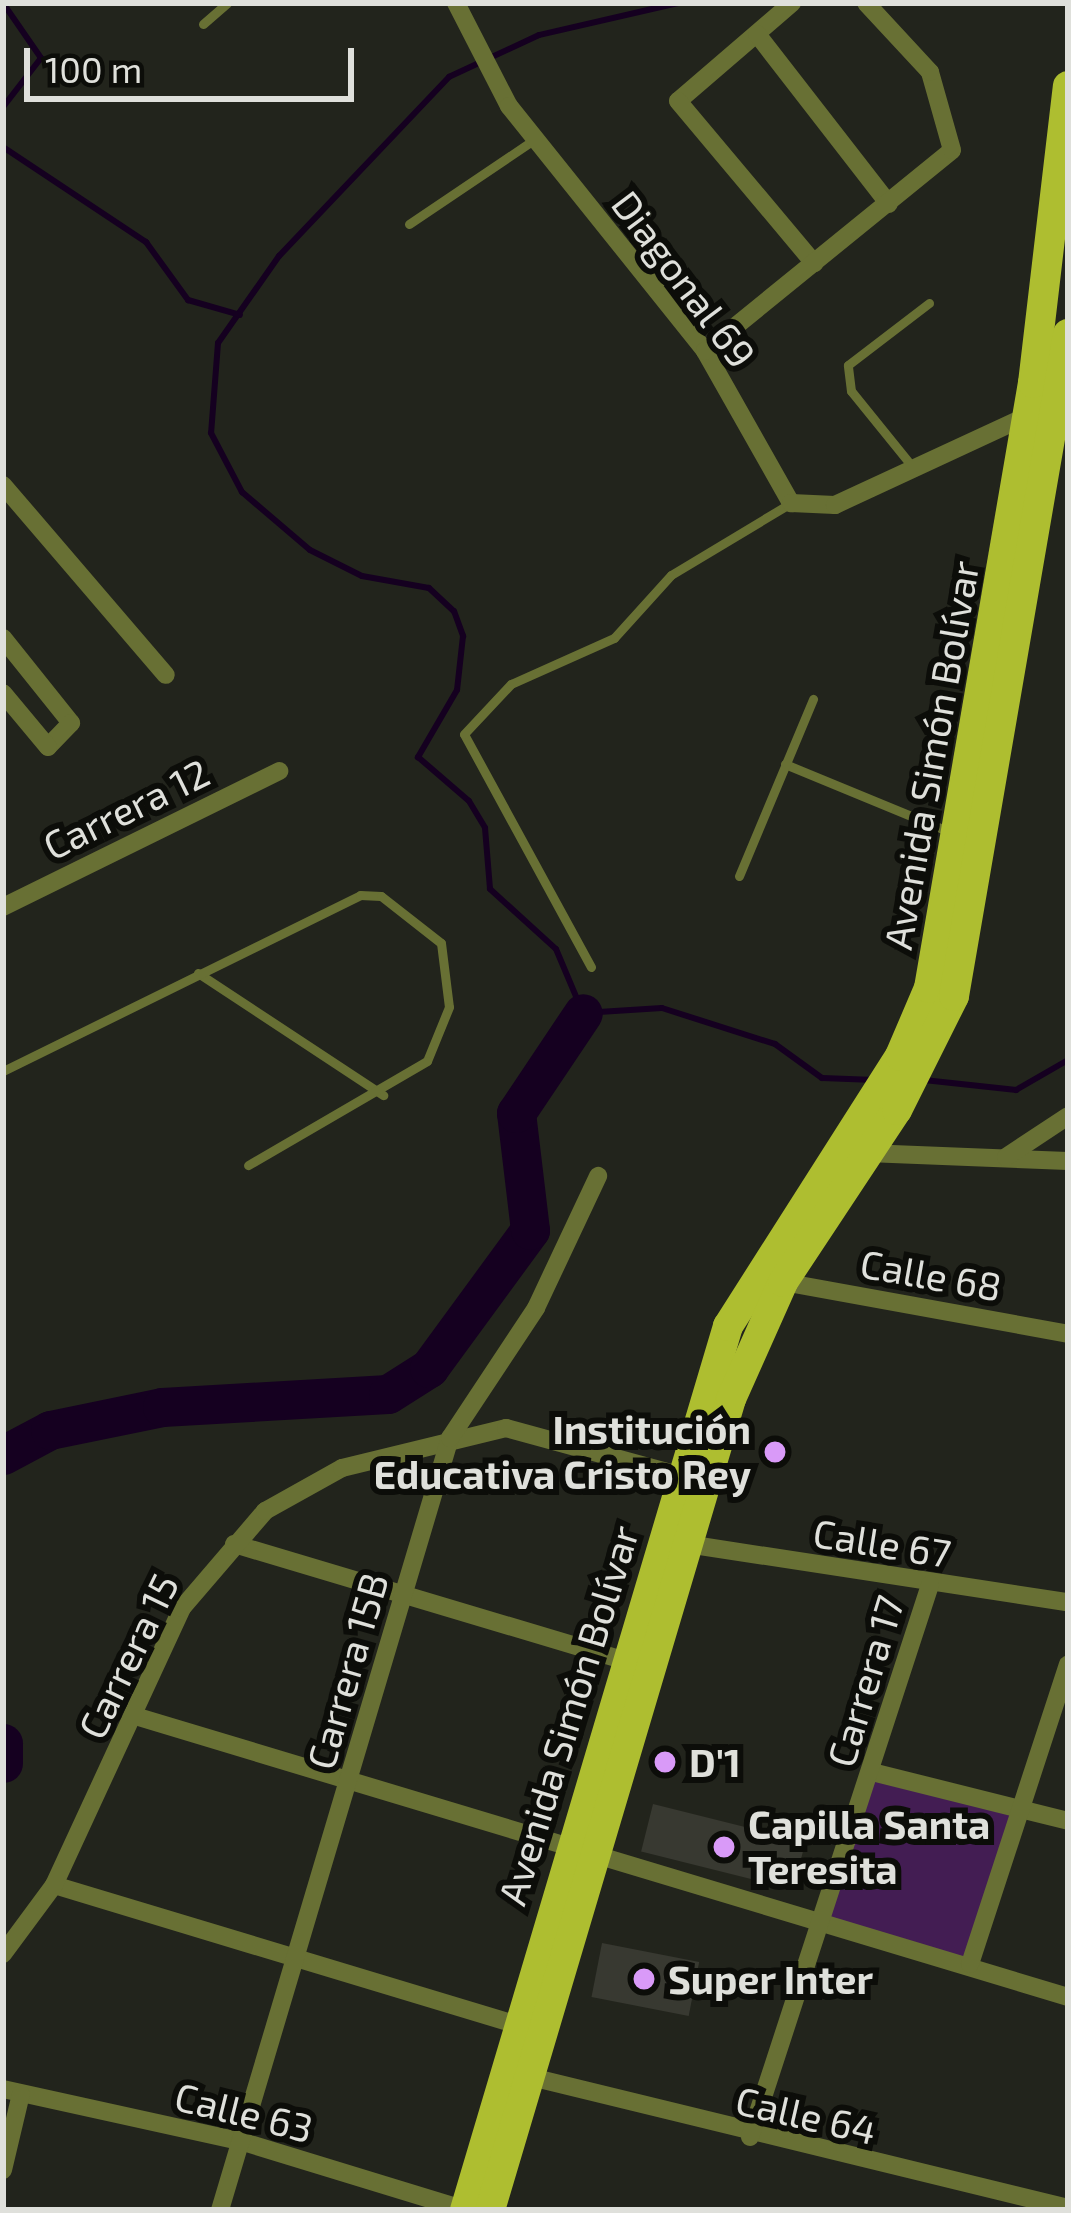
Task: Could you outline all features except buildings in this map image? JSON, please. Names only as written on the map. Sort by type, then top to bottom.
[{"type":"main road","name":"Avenida Simón Bolívar","points":[[913,1058],[999,687],[1025,417],[1068,86]]},
{"type":"main road","name":"Avenida Simón Bolívar","points":[[490,2210],[531,2077],[625,1660],[682,1476],[755,1270],[886,1104],[953,996],[999,687],[1068,334]]},
{"type":"main road","name":"Avenida Simón Bolívar","points":[[465,2210],[518,2025],[687,1544],[731,1399],[783,1282],[867,1153],[886,1104]]},
{"type":"street","points":[[792,3],[679,101],[814,263]]},
{"type":"street","points":[[705,351],[952,150],[930,72],[866,3]]},
{"type":"street","name":"Diagonal 69","points":[[458,6],[508,106],[705,351],[791,503]]},
{"type":"street","points":[[757,34],[889,204]]},
{"type":"street","points":[[791,503],[835,505],[911,465],[1025,417]]},
{"type":"street","points":[[3,485],[166,675]]},
{"type":"street","points":[[3,638],[71,723],[48,747],[3,693]]},
{"type":"street","name":"Carrera 12","points":[[3,907],[279,771]]},
{"type":"street","points":[[1006,1157],[1068,1116]]},
{"type":"street","points":[[867,1153],[1068,1161]]},
{"type":"street","name":"Carrera 15B","points":[[220,2210],[450,1438],[536,1307],[598,1177]]},
{"type":"street","name":"Calle 68","points":[[783,1282],[1068,1334]]},
{"type":"street","points":[[450,1438],[506,1428],[682,1476]]},
{"type":"street","name":"Carrera 15","points":[[3,1954],[54,1885],[182,1608],[233,1544],[265,1511],[342,1468],[450,1438]]},
{"type":"street","points":[[233,1544],[401,1602],[625,1660]]},
{"type":"street","name":"Calle 67","points":[[687,1544],[930,1585],[1068,1602]]},
{"type":"street","name":"Carrera 17","points":[[750,2138],[930,1585]]},
{"type":"street","points":[[970,1964],[1068,1665]]},
{"type":"street","points":[[135,1716],[350,1783],[583,1846],[1068,1997]]},
{"type":"street","points":[[872,1772],[1018,1814],[1068,1821]]},
{"type":"street","points":[[54,1885],[292,1961],[518,2025]]},
{"type":"street","name":"Calle 64","points":[[531,2077],[750,2138],[1068,2209]]},
{"type":"street","points":[[3,2170],[12,2091]]},
{"type":"street","name":"Calle 63","points":[[12,2091],[240,2141],[465,2210]]},
{"type":"lane","points":[[202,24],[227,3]]},
{"type":"lane","points":[[409,224],[535,139]]},
{"type":"lane","points":[[911,465],[851,391],[848,365],[929,303]]},
{"type":"lane","points":[[591,967],[464,734],[511,684],[614,638],[671,575],[791,503]]},
{"type":"lane","points":[[739,876],[813,699]]},
{"type":"lane","points":[[785,764],[962,837]]},
{"type":"lane","points":[[3,1071],[360,895],[398,907],[441,943],[449,1007],[428,1061],[383,1095],[248,1165]]},
{"type":"lane","points":[[198,973],[383,1095]]},
{"type":"shaded area","points":[[872,1772],[1019,1814],[975,1967],[828,1925]]},
{"type":"waterway","points":[[3,3],[41,58],[3,107]]},
{"type":"waterway","points":[[678,3],[539,35],[449,77],[279,256],[218,343],[211,433],[242,492],[310,550],[362,576],[429,588],[454,611],[463,636],[457,690],[418,757],[469,801],[485,828],[490,889],[556,949],[583,1013],[662,1008],[775,1044],[822,1078],[875,1080]]},
{"type":"waterway","points":[[3,147],[146,242],[188,300],[240,315]]},
{"type":"waterway","points":[[3,1455],[50,1430],[162,1407],[388,1394],[429,1368],[530,1230],[516,1113],[583,1013]]},
{"type":"waterway","points":[[924,1080],[1016,1090],[1068,1060]]},
{"type":"waterway","points":[[3,1743],[3,1763]]},
{"type":"place","name":"Institución Educativa Cristo Rey","points":[[775,1452]]},
{"type":"place","name":"D'1","points":[[665,1762]]},
{"type":"place","name":"Capilla Santa Teresita","points":[[724,1847]]},
{"type":"place","name":"Super Inter","points":[[644,1979]]}]
